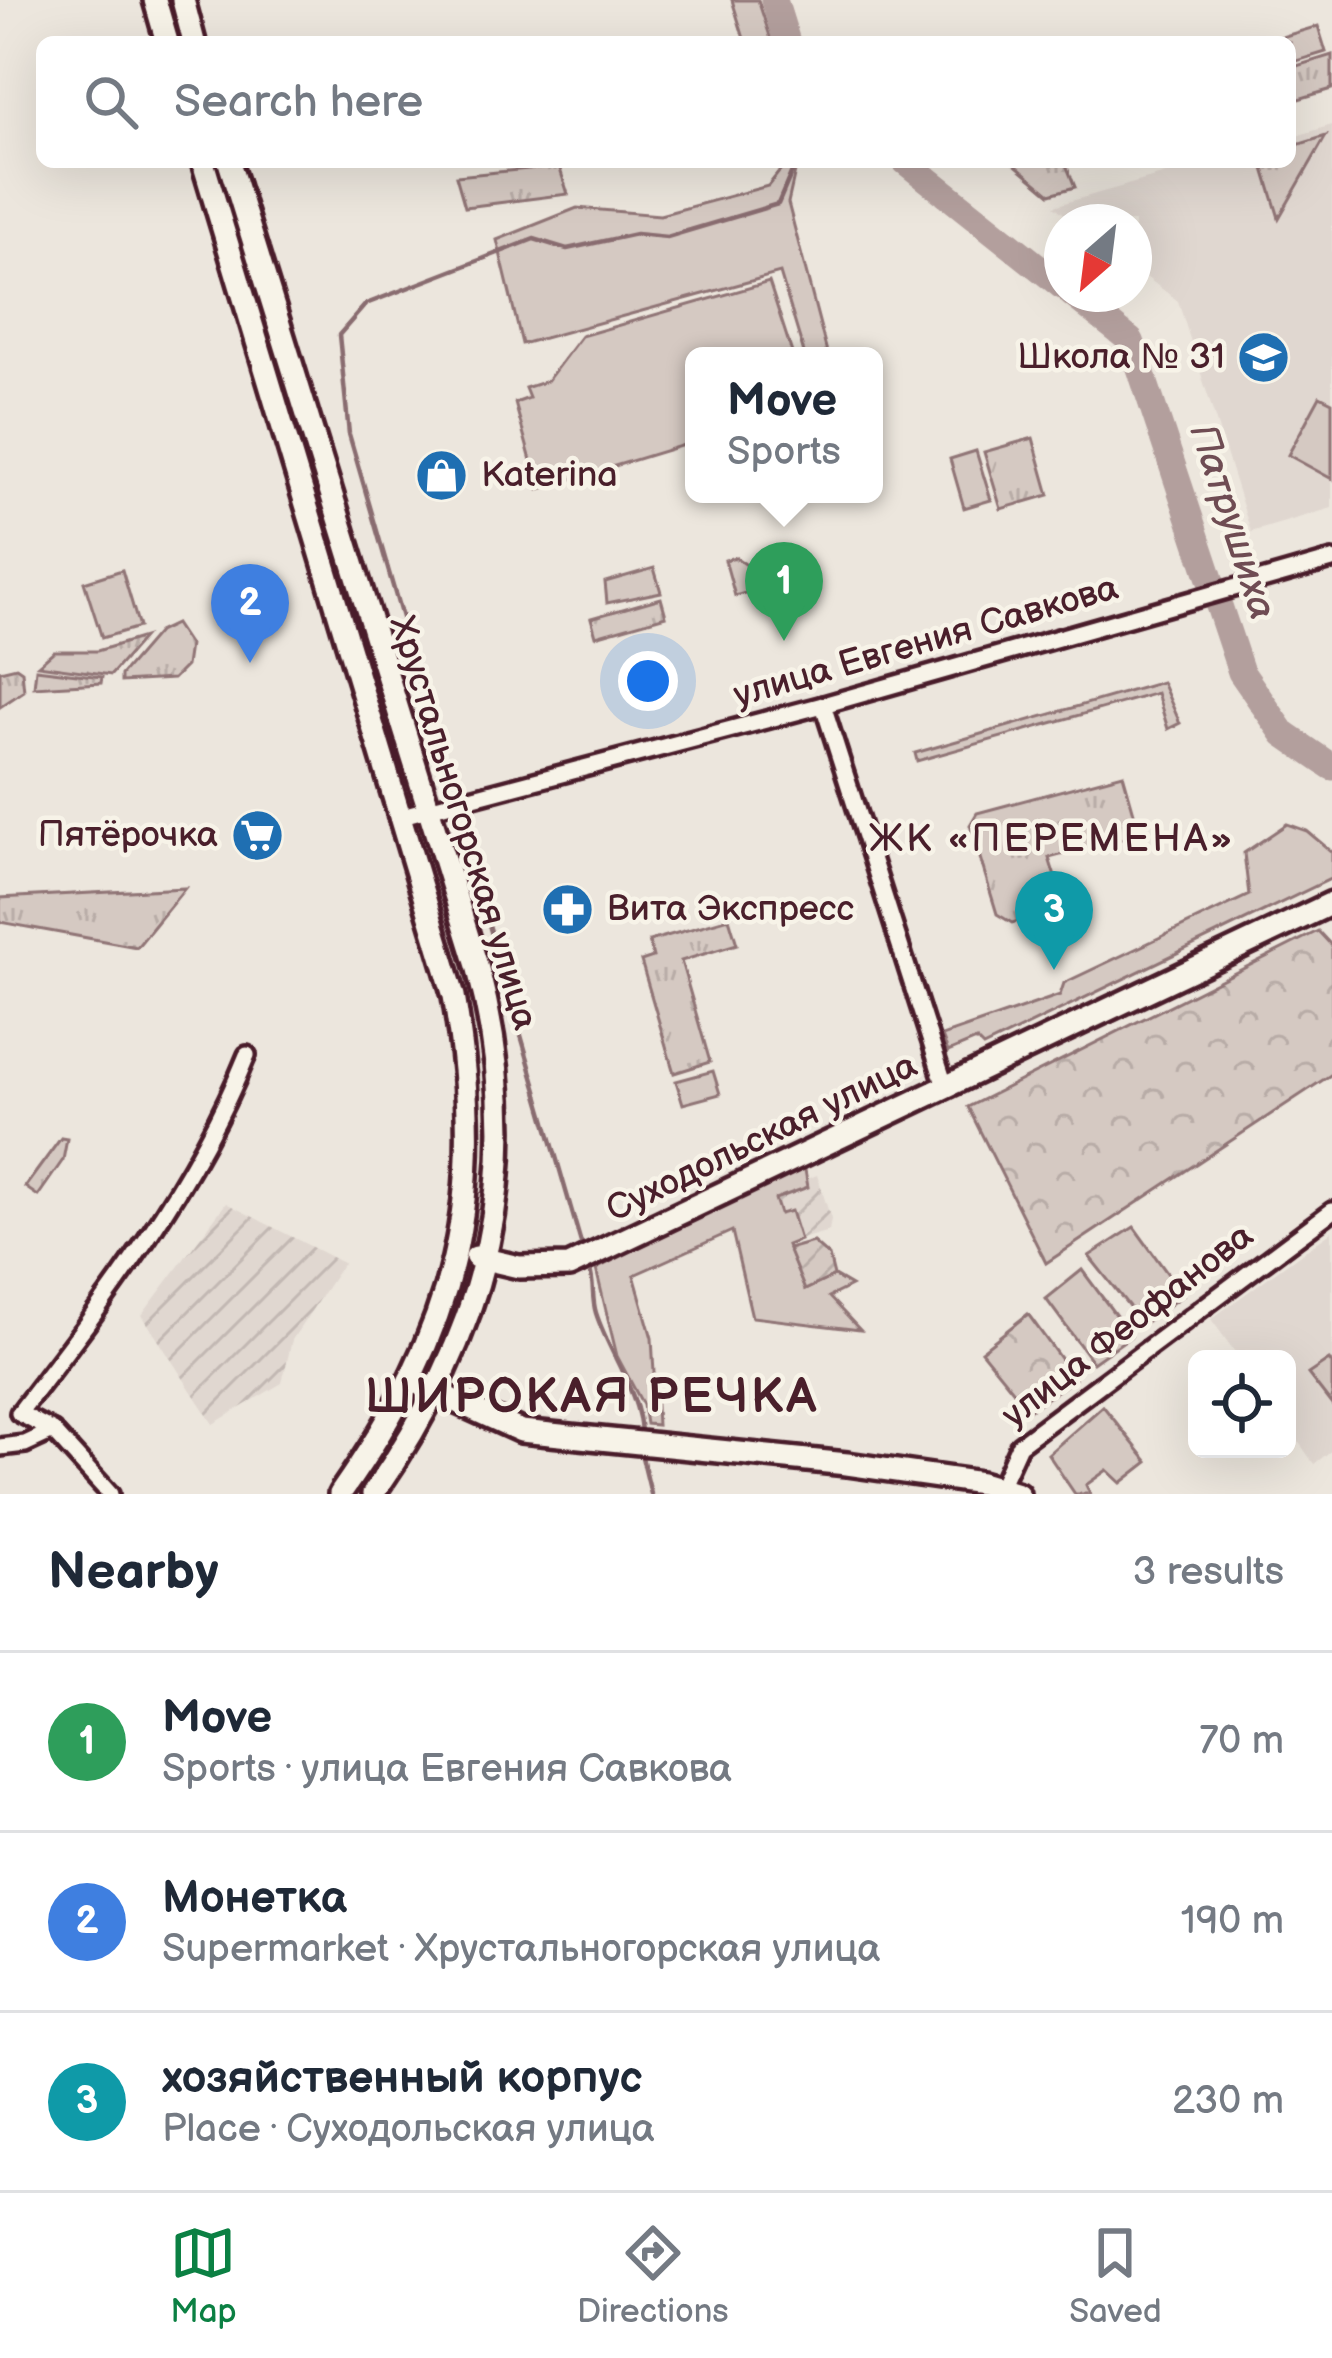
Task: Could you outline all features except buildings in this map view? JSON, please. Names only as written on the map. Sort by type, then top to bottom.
[{"type":"street","points":[[155,0],[165,36]]},
{"type":"street","points":[[183,0],[192,36]]},
{"type":"street","name":"Хрустальногорская улица","points":[[205,168],[454,996],[466,1067],[471,1157],[459,1250]]},
{"type":"street","name":"Хрустальногорская улица","points":[[231,168],[495,1032],[502,1166],[486,1260],[475,1300],[435,1392],[374,1494]]},
{"type":"street","points":[[241,286],[256,294],[266,283]]},
{"type":"street","points":[[279,418],[291,403],[303,409]]},
{"type":"street","name":"улица Евгения Савкова","points":[[398,818],[823,705],[1332,560]]},
{"type":"street","points":[[823,705],[945,1086]]},
{"type":"street","name":"Суходольская улица","points":[[459,1250],[519,1267],[569,1266],[1332,903]]},
{"type":"street","points":[[110,1494],[52,1431],[19,1413],[173,1199],[225,1107],[247,1054]]},
{"type":"street","name":"улица Феофанова","points":[[411,1380],[521,1431],[1009,1490],[1019,1445],[1332,1211]]},
{"type":"street","points":[[340,1494],[411,1380],[459,1250]]},
{"type":"street","points":[[0,1447],[26,1444],[52,1431]]},
{"type":"shaded area","name":"Школа № 31","points":[[1332,125],[1332,508],[1251,532],[1178,301],[1152,282],[1152,204],[1061,204],[1186,168],[1296,168],[1296,136]]},
{"type":"shaded area","points":[[817,1175],[831,1219],[829,1231],[756,1252],[745,1206]]},
{"type":"shaded area","points":[[226,1203],[343,1263],[292,1340],[282,1383],[213,1424],[142,1315]]},
{"type":"shaded area","points":[[1332,1231],[1332,1450],[1314,1464],[1296,1438],[1296,1350],[1233,1350],[1211,1319]]},
{"type":"green space","points":[[732,0],[758,0],[770,36],[743,36]]},
{"type":"green space","points":[[1318,26],[1326,52],[1296,61],[1296,36],[1285,36]]},
{"type":"green space","points":[[1332,55],[1332,89],[1296,100],[1296,66]]},
{"type":"green space","points":[[1326,136],[1279,218],[1264,168],[1296,168],[1296,145]]},
{"type":"green space","points":[[560,168],[568,194],[465,207],[456,176]]},
{"type":"green space","points":[[782,168],[796,168],[788,203],[826,347],[802,347],[780,273],[522,344],[497,240],[577,208],[660,215],[768,186]]},
{"type":"green space","points":[[1019,168],[1067,168],[1075,187],[1050,194]]},
{"type":"green space","points":[[769,282],[790,347],[685,347],[685,445],[539,489],[515,403],[529,398],[525,388],[547,381],[581,336]]},
{"type":"green space","points":[[1320,396],[1332,402],[1332,479],[1288,455]]},
{"type":"green space","points":[[1033,438],[1049,495],[1001,509],[984,452]]},
{"type":"green space","points":[[976,451],[991,500],[964,508],[950,459]]},
{"type":"green space","points":[[735,557],[754,570],[756,590],[735,596],[725,560]]},
{"type":"green space","points":[[654,568],[661,592],[607,603],[605,582]]},
{"type":"green space","points":[[122,570],[139,627],[102,638],[84,582]]},
{"type":"green space","points":[[661,598],[666,616],[596,636],[591,618]]},
{"type":"green space","points":[[175,624],[189,645],[186,666],[173,679],[121,682],[121,675],[158,632]]},
{"type":"green space","points":[[144,637],[111,675],[38,665],[54,651],[97,651]]},
{"type":"green space","points":[[16,667],[22,671],[24,691],[0,707],[0,671]]},
{"type":"green space","points":[[36,669],[102,677],[101,683],[34,687]]},
{"type":"green space","points":[[1162,682],[1180,723],[1168,729],[1157,693],[917,761],[915,753]]},
{"type":"green space","points":[[1123,774],[1140,834],[1049,858],[1063,902],[1058,910],[1012,923],[997,914],[970,825],[977,813]]},
{"type":"green space","points":[[1287,824],[1307,831],[1332,852],[1332,878],[983,1047],[976,1040],[948,1052],[942,1036],[1060,995],[1064,983],[1249,895],[1244,853]]},
{"type":"green space","points":[[185,888],[137,947],[0,922],[0,898]]},
{"type":"green space","points":[[729,918],[737,944],[681,961],[710,1062],[674,1073],[641,961],[653,957],[649,941]]},
{"type":"green space","points":[[1318,931],[1332,946],[1332,1074],[1046,1263],[968,1107]]},
{"type":"green space","points":[[713,1071],[720,1094],[683,1104],[676,1081]]},
{"type":"green space","points":[[61,1138],[67,1139],[63,1160],[38,1196],[25,1187]]},
{"type":"green space","points":[[799,1167],[805,1170],[808,1187],[775,1199],[780,1214],[791,1211],[800,1240],[787,1245],[805,1290],[834,1276],[851,1286],[829,1297],[860,1330],[752,1317],[732,1231],[634,1275],[652,1338],[657,1425],[646,1424],[643,1405],[617,1356],[596,1269]]},
{"type":"green space","points":[[1134,1227],[1183,1295],[1143,1324],[1089,1256]]},
{"type":"green space","points":[[813,1242],[829,1256],[834,1276],[805,1290],[788,1249]]},
{"type":"green space","points":[[1082,1270],[1131,1336],[1093,1363],[1046,1299]]},
{"type":"green space","points":[[1028,1314],[1075,1379],[1029,1410],[981,1351]]},
{"type":"green space","points":[[1329,1360],[1332,1364],[1332,1405],[1308,1374]]},
{"type":"green space","points":[[1103,1406],[1148,1462],[1121,1483],[1107,1470],[1086,1485],[1090,1494],[1075,1494],[1048,1454]]},
{"type":"waterway","name":"Патрушиха","points":[[774,0],[785,36]]},
{"type":"waterway","points":[[444,763],[349,434],[339,335],[366,304],[534,239],[567,249],[636,234],[667,237],[778,204],[793,168]]},
{"type":"waterway","name":"Патрушиха","points":[[914,168],[1044,272]]},
{"type":"waterway","name":"Патрушиха","points":[[1095,312],[1131,341],[1241,672],[1284,734],[1332,767]]},
{"type":"waterway","points":[[481,897],[583,1250]]},
{"type":"waterway","points":[[589,1267],[596,1313],[630,1389],[641,1436]]},
{"type":"waterway","points":[[641,1453],[651,1494]]},
{"type":"place","name":"Школа № 31","points":[[1264,357]]},
{"type":"place","name":"Katerina","points":[[442,475]]},
{"type":"place","name":"Move","points":[[784,641]]},
{"type":"place","name":"Монетка","points":[[250,663]]},
{"type":"place","name":"Пятёрочка","points":[[257,835]]},
{"type":"place","name":"Вита Экспресс","points":[[568,909]]},
{"type":"place","name":"хозяйственный корпус","points":[[1054,970]]},
{"type":"district","name":"ЖК «ПЕРЕМЕНА»","points":[[1052,839]]},
{"type":"district","name":"ШИРОКАЯ РЕЧКА","points":[[592,1397]]}]
